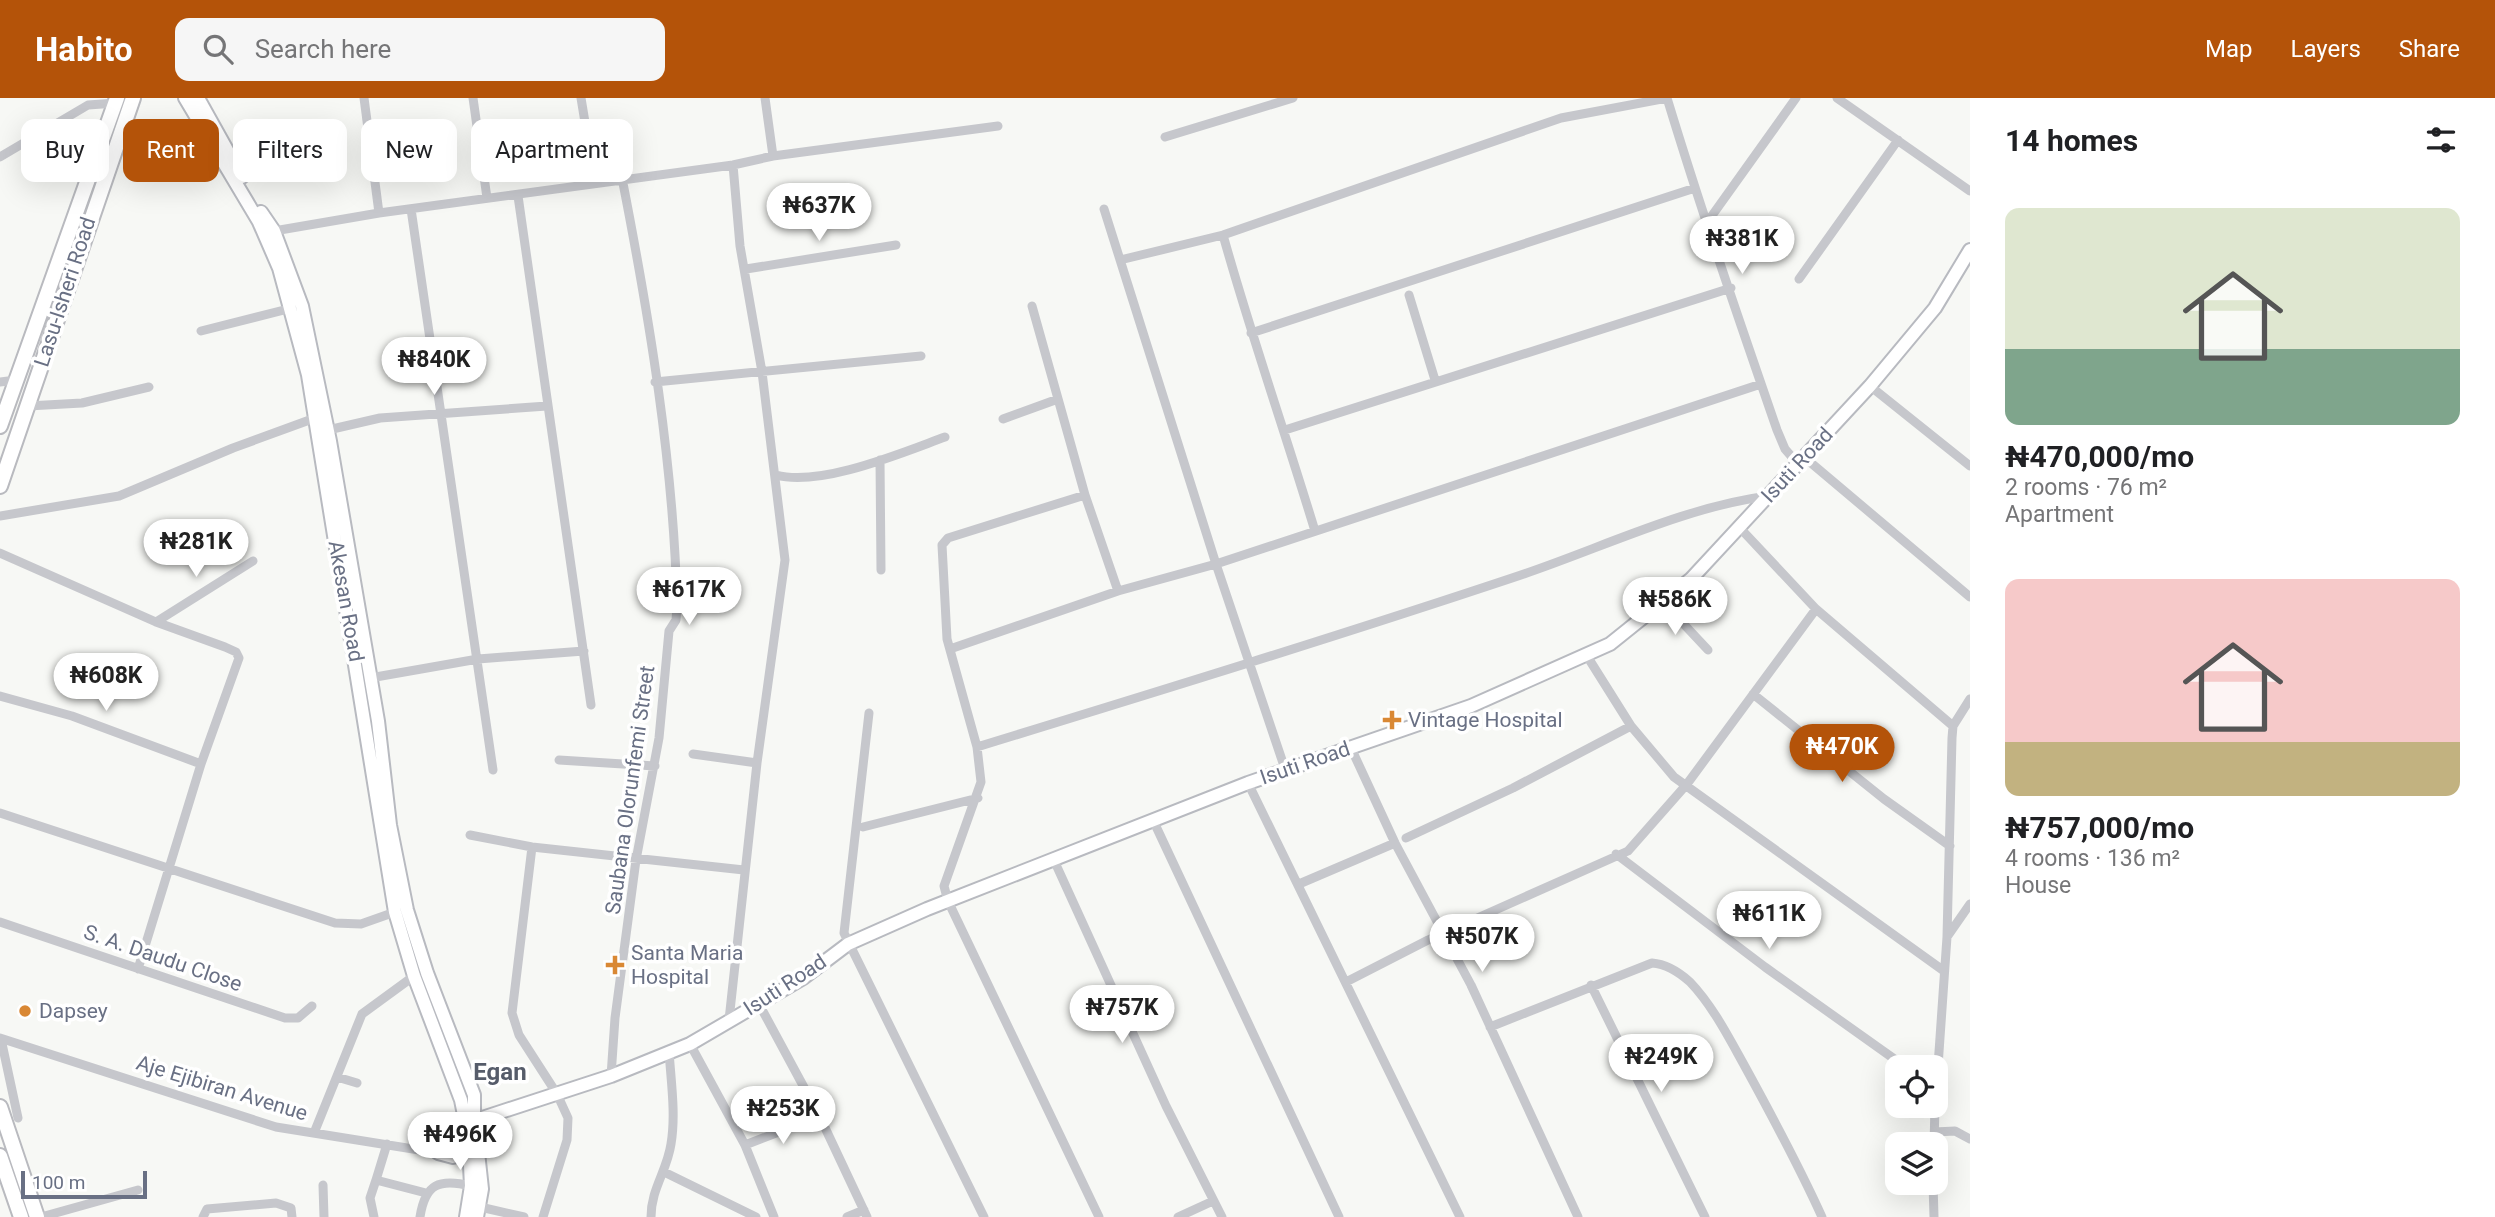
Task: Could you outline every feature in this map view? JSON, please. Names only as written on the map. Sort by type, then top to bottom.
[{"type":"main road","name":"Lasu-Isheri Road","points":[[0,486],[85,230],[133,98]]},
{"type":"main road","name":"Lasu-Isheri Road","points":[[0,426],[117,100]]},
{"type":"main road","points":[[0,1107],[39,1217]]},
{"type":"main road","points":[[0,1156],[21,1217]]},
{"type":"street","name":"Akesan Road","points":[[185,98],[259,222],[292,308],[315,418],[395,912],[414,976],[468,1098]]},
{"type":"street","name":"Akesan Road","points":[[198,98],[274,231],[302,306],[328,430],[370,678],[390,825],[407,910],[474,1122]]},
{"type":"street","points":[[364,98],[379,213]]},
{"type":"street","points":[[473,98],[487,198]]},
{"type":"street","points":[[581,98],[595,183]]},
{"type":"street","points":[[765,98],[773,156]]},
{"type":"street","points":[[1165,137],[1293,98]]},
{"type":"street","points":[[1120,260],[1223,235],[1562,118],[1667,98],[1706,224],[1731,288],[1781,440],[1801,461],[1970,597]]},
{"type":"street","points":[[1706,224],[1796,98]]},
{"type":"street","points":[[1838,98],[1970,191]]},
{"type":"street","points":[[0,156],[88,105],[117,100]]},
{"type":"street","points":[[633,177],[733,165],[773,156],[999,126]]},
{"type":"street","points":[[1800,279],[1898,140]]},
{"type":"street","points":[[729,1020],[757,763],[785,560],[762,372],[740,246],[733,165]]},
{"type":"street","points":[[274,231],[379,213],[518,196],[600,182]]},
{"type":"street","name":"Saubana Olorunfemi Street","points":[[611,1076],[615,1018],[636,860],[655,766],[669,631],[676,620],[677,606],[674,527],[642,282],[623,182]]},
{"type":"street","points":[[1251,333],[1695,188]]},
{"type":"street","points":[[518,196],[591,705]]},
{"type":"street","points":[[411,209],[494,770]]},
{"type":"street","points":[[1104,209],[1216,564],[1285,769]]},
{"type":"street","points":[[1223,235],[1251,333],[1285,430],[1315,531]]},
{"type":"street","points":[[746,269],[896,245]]},
{"type":"street","name":"Isuti Road","points":[[474,1122],[611,1076],[690,1044],[759,1004],[848,944],[948,901],[1285,769],[1471,706],[1610,644],[1664,603],[1740,528],[1870,386],[1935,308],[1970,250]]},
{"type":"street","points":[[1285,430],[1435,380],[1731,288]]},
{"type":"street","points":[[1409,295],[1435,380]]},
{"type":"street","points":[[1032,306],[1085,495],[1118,591]]},
{"type":"street","points":[[201,331],[292,308]]},
{"type":"street","points":[[655,382],[921,356]]},
{"type":"street","points":[[0,382],[16,380]]},
{"type":"street","points":[[950,649],[1118,591],[1216,564],[1761,384]]},
{"type":"street","points":[[1870,386],[1970,466]]},
{"type":"street","points":[[28,406],[82,403],[149,387]]},
{"type":"street","points":[[1003,419],[1058,399]]},
{"type":"street","points":[[328,430],[380,418],[548,406]]},
{"type":"street","points":[[0,516],[119,496],[233,448],[315,418]]},
{"type":"street","points":[[776,475],[800,477],[869,465],[945,437]]},
{"type":"street","points":[[880,460],[881,570]]},
{"type":"street","points":[[1085,495],[948,538],[942,545],[950,649],[977,747],[981,782],[978,798],[946,876],[948,901],[1099,1217]]},
{"type":"street","points":[[977,747],[1250,663],[1559,563],[1689,514],[1734,500],[1769,496]]},
{"type":"street","points":[[1740,528],[1816,609],[1953,726]]},
{"type":"street","points":[[0,553],[156,622],[225,647],[236,652],[239,658],[201,764],[138,969]]},
{"type":"street","points":[[156,622],[253,561]]},
{"type":"street","points":[[1664,603],[1708,650]]},
{"type":"street","points":[[1346,982],[1443,933],[1616,854],[1628,851],[1638,843],[1687,783],[1816,609]]},
{"type":"street","points":[[370,678],[478,659],[584,651]]},
{"type":"street","points":[[1587,656],[1631,726],[1668,771],[1944,971]]},
{"type":"street","points":[[1754,694],[1884,799],[1951,846]]},
{"type":"street","points":[[0,696],[72,716],[201,764]]},
{"type":"street","points":[[1938,1055],[1947,937],[1953,726],[1970,699]]},
{"type":"street","points":[[869,713],[844,925],[848,944],[866,975],[984,1217]]},
{"type":"street","points":[[1406,838],[1513,788],[1631,726]]},
{"type":"street","points":[[1351,748],[1395,844],[1490,1027],[1578,1217]]},
{"type":"street","points":[[693,754],[757,763]]},
{"type":"street","points":[[558,760],[655,766]]},
{"type":"street","points":[[1248,783],[1460,1217]]},
{"type":"street","points":[[863,827],[978,798]]},
{"type":"street","points":[[0,813],[335,923],[362,924],[395,912]]},
{"type":"street","points":[[1153,820],[1339,1217]]},
{"type":"street","points":[[470,835],[636,860],[744,870]]},
{"type":"street","points":[[1299,884],[1395,844]]},
{"type":"street","points":[[533,846],[512,1013],[519,1035],[557,1094],[569,1130],[542,1217]]},
{"type":"street","points":[[1616,854],[1765,967],[1890,1055]]},
{"type":"street","points":[[1053,858],[1222,1217]]},
{"type":"street","points":[[1947,937],[1970,904]]},
{"type":"street","name":"S. A. Daudu Close","points":[[0,922],[285,1018],[298,1018],[312,1006]]},
{"type":"street","points":[[1490,1027],[1652,962],[1670,968],[1688,981],[1704,999],[1733,1046],[1789,1145],[1822,1217]]},
{"type":"street","points":[[314,1133],[365,1010],[414,976]]},
{"type":"street","points":[[1591,985],[1705,1217]]},
{"type":"street","points":[[759,1004],[820,1117],[866,1214],[847,1217]]},
{"type":"street","points":[[1,1038],[18,1118]]},
{"type":"street","name":"Aje Ejibiran Avenue","points":[[1,1038],[243,1117],[314,1133],[438,1153]]},
{"type":"street","points":[[690,1044],[745,1145],[774,1217]]},
{"type":"street","points":[[650,1217],[652,1196],[664,1172],[673,1123],[669,1051]]},
{"type":"street","points":[[337,1077],[357,1083]]},
{"type":"street","points":[[1935,1118],[1935,1132],[1955,1131],[1970,1139]]},
{"type":"street","points":[[745,1145],[810,1120]]},
{"type":"street","points":[[438,1153],[453,1157],[469,1144],[482,1137],[474,1122],[458,1128],[469,1144],[475,1163],[478,1212],[524,1217]]},
{"type":"street","points":[[374,1217],[370,1198],[387,1144]]},
{"type":"street","points":[[466,1217],[475,1163]]},
{"type":"street","points":[[664,1172],[757,1217]]},
{"type":"street","points":[[376,1180],[426,1193],[453,1182],[471,1186]]},
{"type":"street","points":[[323,1185],[324,1217]]},
{"type":"street","points":[[39,1217],[138,1191]]},
{"type":"street","points":[[420,1217],[426,1193]]},
{"type":"street","points":[[1933,1195],[1934,1217]]},
{"type":"street","points":[[1178,1217],[1213,1201]]},
{"type":"street","points":[[203,1217],[207,1209],[276,1203],[291,1208],[292,1217]]},
{"type":"place","name":"Vintage Hospital","points":[[1392,720]]},
{"type":"place","name":"Santa Maria Hospital","points":[[615,965]]},
{"type":"place","name":"Dapsey","points":[[25,1011]]},
{"type":"district","name":"Egan","points":[[500,1072]]}]
